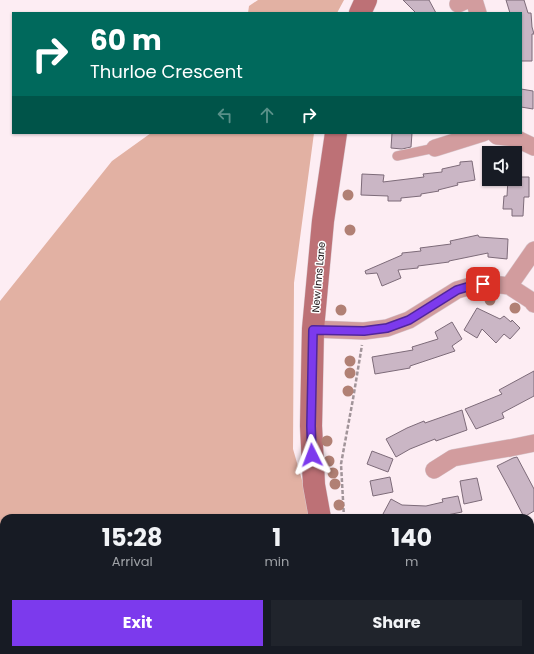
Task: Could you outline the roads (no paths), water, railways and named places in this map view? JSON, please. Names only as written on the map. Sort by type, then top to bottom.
[{"type":"street","points":[[360,12],[366,0]]},
{"type":"street","points":[[467,1],[477,12]]},
{"type":"street","name":"New Inns Lane","points":[[319,514],[314,485],[311,426],[313,330],[323,221],[336,134]]},
{"type":"street","points":[[435,148],[481,134]]},
{"type":"street","points":[[495,134],[496,136],[515,138],[534,147]]},
{"type":"street","points":[[509,286],[534,250]]},
{"type":"street","points":[[313,330],[364,331],[387,328],[409,320],[457,290],[474,285],[492,284],[509,286],[532,301],[534,304]]},
{"type":"street","points":[[434,470],[453,458],[534,443]]},
{"type":"lane","points":[[396,156],[435,148]]}]
